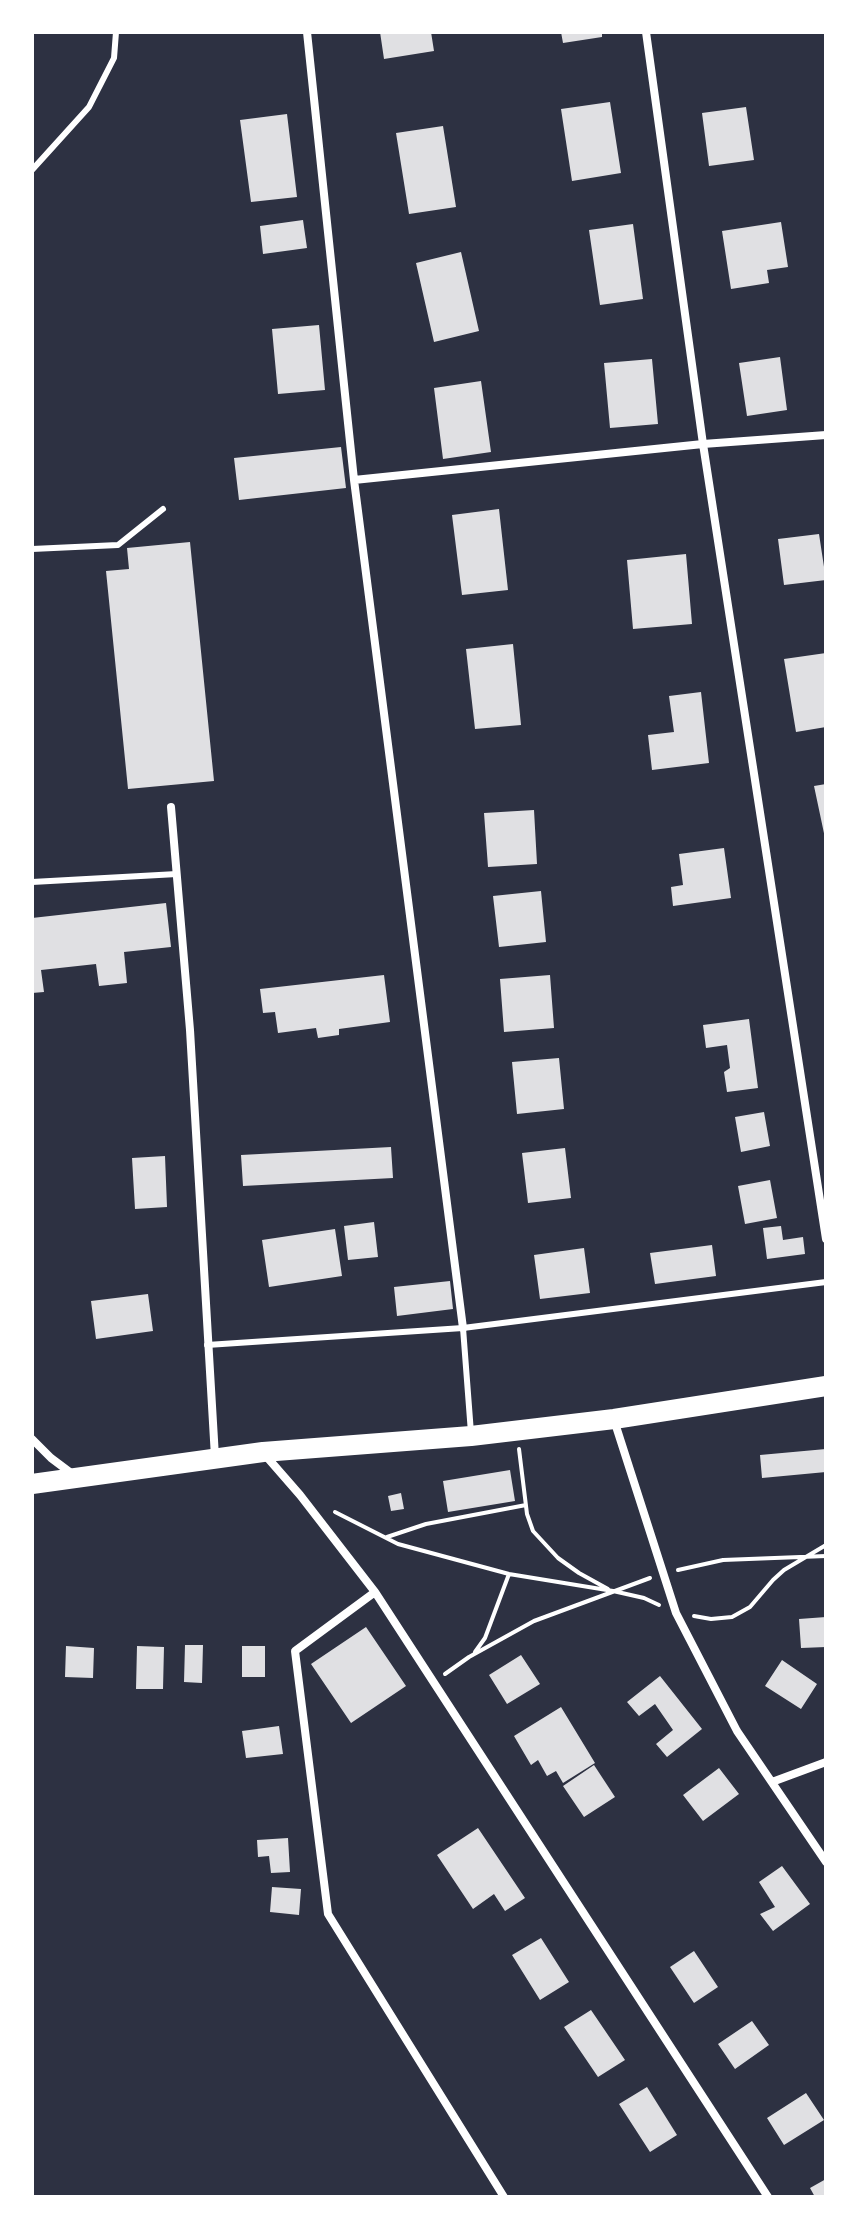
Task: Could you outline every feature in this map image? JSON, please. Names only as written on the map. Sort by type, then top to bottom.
[{"type":"main road","points":[[32,1484],[263,1452],[517,1431],[826,1386]]},
{"type":"street","points":[[307,32],[354,480],[463,1328]]},
{"type":"street","points":[[646,32],[703,444],[826,1239]]},
{"type":"street","points":[[354,480],[703,444],[826,435]]},
{"type":"street","points":[[171,807],[190,1030],[215,1459]]},
{"type":"street","points":[[614,1419],[676,1613],[737,1731],[826,1862]]},
{"type":"street","points":[[32,1439],[79,1479]]},
{"type":"street","points":[[263,1452],[375,1592],[768,2197]]},
{"type":"street","points":[[375,1592],[295,1651],[328,1914],[504,2197]]},
{"type":"street","points":[[772,1782],[826,1762]]},
{"type":"lane","points":[[32,170],[89,107],[114,58],[116,32]]},
{"type":"lane","points":[[32,549],[118,545],[163,509]]},
{"type":"lane","points":[[32,882],[177,874]]},
{"type":"lane","points":[[207,1345],[463,1328],[826,1282]]},
{"type":"lane","points":[[463,1328],[471,1436]]},
{"type":"path","points":[[517,1431],[526,1505],[533,1531],[542,1543],[579,1573],[613,1591]]},
{"type":"path","points":[[300,1495],[398,1544],[509,1574],[644,1598],[676,1613],[711,1619],[732,1617],[750,1607],[784,1570],[826,1545]]},
{"type":"path","points":[[387,1537],[426,1524],[526,1505]]},
{"type":"path","points":[[433,1682],[469,1657],[534,1621],[663,1573],[723,1560],[826,1556]]},
{"type":"path","points":[[469,1657],[485,1638],[509,1574]]},
{"type":"building","points":[[380,32],[431,32],[434,51],[384,59]]},
{"type":"building","points":[[561,32],[602,32],[602,37],[563,43]]},
{"type":"building","points":[[610,102],[621,173],[572,181],[561,109]]},
{"type":"building","points":[[746,107],[754,160],[709,166],[702,113]]},
{"type":"building","points":[[287,114],[297,197],[251,202],[240,120]]},
{"type":"building","points":[[443,126],[456,207],[409,214],[396,133]]},
{"type":"building","points":[[303,220],[307,248],[263,254],[260,226]]},
{"type":"building","points":[[781,222],[788,267],[767,270],[769,283],[731,289],[722,231]]},
{"type":"building","points":[[633,224],[643,299],[600,305],[589,230]]},
{"type":"building","points":[[461,252],[479,331],[434,342],[416,263]]},
{"type":"building","points":[[319,325],[325,390],[278,394],[272,329]]},
{"type":"building","points":[[780,357],[787,410],[747,416],[739,363]]},
{"type":"building","points":[[652,359],[658,424],[610,428],[604,363]]},
{"type":"building","points":[[481,381],[491,452],[443,459],[434,388]]},
{"type":"building","points":[[341,447],[346,488],[239,500],[234,458]]},
{"type":"building","points":[[499,509],[508,590],[462,595],[452,515]]},
{"type":"building","points":[[819,534],[826,580],[784,585],[778,539]]},
{"type":"building","points":[[190,542],[214,781],[128,789],[106,571],[129,569],[127,548]]},
{"type":"building","points":[[686,554],[692,624],[633,629],[627,560]]},
{"type":"building","points":[[513,644],[521,725],[475,729],[466,649]]},
{"type":"building","points":[[826,653],[826,727],[796,732],[784,659]]},
{"type":"building","points":[[701,692],[709,763],[652,770],[648,735],[674,732],[669,696]]},
{"type":"building","points":[[826,784],[826,838],[825,838],[814,786]]},
{"type":"building","points":[[534,810],[537,864],[488,867],[484,813]]},
{"type":"building","points":[[724,848],[731,898],[673,906],[671,887],[683,885],[679,854]]},
{"type":"building","points":[[541,891],[546,942],[499,947],[493,896]]},
{"type":"building","points":[[166,903],[171,947],[124,952],[127,983],[99,986],[96,964],[41,970],[44,992],[32,993],[32,918]]},
{"type":"building","points":[[384,975],[390,1022],[339,1029],[339,1035],[318,1038],[316,1028],[278,1033],[275,1012],[263,1013],[260,989]]},
{"type":"building","points":[[550,975],[554,1028],[504,1032],[500,979]]},
{"type":"building","points":[[749,1019],[758,1088],[727,1092],[724,1072],[730,1068],[727,1045],[706,1048],[703,1025]]},
{"type":"building","points":[[559,1058],[564,1109],[517,1114],[512,1062]]},
{"type":"building","points":[[764,1112],[770,1146],[741,1152],[735,1117]]},
{"type":"building","points":[[391,1147],[393,1178],[243,1186],[241,1155]]},
{"type":"building","points":[[565,1148],[571,1198],[528,1203],[522,1153]]},
{"type":"building","points":[[165,1156],[167,1207],[135,1209],[132,1158]]},
{"type":"building","points":[[770,1180],[777,1218],[745,1224],[738,1186]]},
{"type":"building","points":[[374,1222],[378,1257],[348,1260],[344,1226]]},
{"type":"building","points":[[781,1226],[783,1240],[803,1237],[805,1254],[767,1259],[763,1228]]},
{"type":"building","points":[[335,1229],[342,1276],[269,1287],[262,1240]]},
{"type":"building","points":[[712,1245],[716,1276],[655,1284],[650,1253]]},
{"type":"building","points":[[584,1248],[590,1293],[540,1299],[534,1255]]},
{"type":"building","points":[[450,1281],[453,1309],[397,1316],[394,1287]]},
{"type":"building","points":[[148,1294],[153,1331],[96,1339],[91,1301]]},
{"type":"building","points":[[826,1449],[826,1472],[762,1478],[760,1455]]},
{"type":"building","points":[[510,1470],[515,1501],[448,1512],[443,1481]]},
{"type":"building","points":[[401,1493],[404,1509],[391,1511],[388,1496]]},
{"type":"building","points":[[826,1617],[826,1647],[801,1648],[799,1619]]},
{"type":"building","points":[[366,1627],[406,1686],[351,1723],[311,1664]]},
{"type":"building","points":[[185,1645],[203,1645],[202,1683],[184,1682]]},
{"type":"building","points":[[66,1646],[94,1648],[93,1678],[65,1677]]},
{"type":"building","points":[[137,1646],[164,1647],[163,1689],[136,1689]]},
{"type":"building","points":[[242,1646],[265,1646],[265,1677],[242,1677]]},
{"type":"building","points":[[521,1655],[540,1684],[507,1704],[489,1675]]},
{"type":"building","points":[[782,1660],[817,1684],[801,1709],[765,1686]]},
{"type":"building","points":[[660,1676],[702,1729],[667,1757],[656,1744],[673,1730],[655,1704],[639,1716],[627,1702]]},
{"type":"building","points":[[561,1707],[595,1763],[563,1783],[556,1771],[547,1776],[538,1760],[531,1765],[514,1736]]},
{"type":"building","points":[[279,1726],[283,1754],[246,1758],[242,1731]]},
{"type":"building","points":[[594,1765],[615,1797],[584,1817],[563,1786]]},
{"type":"building","points":[[719,1768],[739,1794],[703,1821],[683,1795]]},
{"type":"building","points":[[478,1828],[525,1898],[505,1911],[494,1894],[473,1909],[437,1855]]},
{"type":"building","points":[[288,1838],[290,1872],[271,1873],[269,1856],[258,1857],[257,1840]]},
{"type":"building","points":[[782,1866],[810,1904],[773,1931],[760,1914],[775,1907],[759,1882]]},
{"type":"building","points":[[272,1887],[301,1889],[299,1915],[270,1912]]},
{"type":"building","points":[[541,1938],[569,1982],[540,2000],[512,1955]]},
{"type":"building","points":[[694,1951],[718,1987],[694,2003],[670,1967]]},
{"type":"building","points":[[591,2010],[625,2060],[598,2077],[564,2027]]},
{"type":"building","points":[[752,2021],[769,2045],[735,2069],[718,2044]]},
{"type":"building","points":[[647,2087],[677,2135],[650,2152],[619,2104]]},
{"type":"building","points":[[806,2093],[824,2120],[784,2145],[767,2118]]},
{"type":"building","points":[[826,2179],[826,2197],[815,2197],[810,2188]]}]
